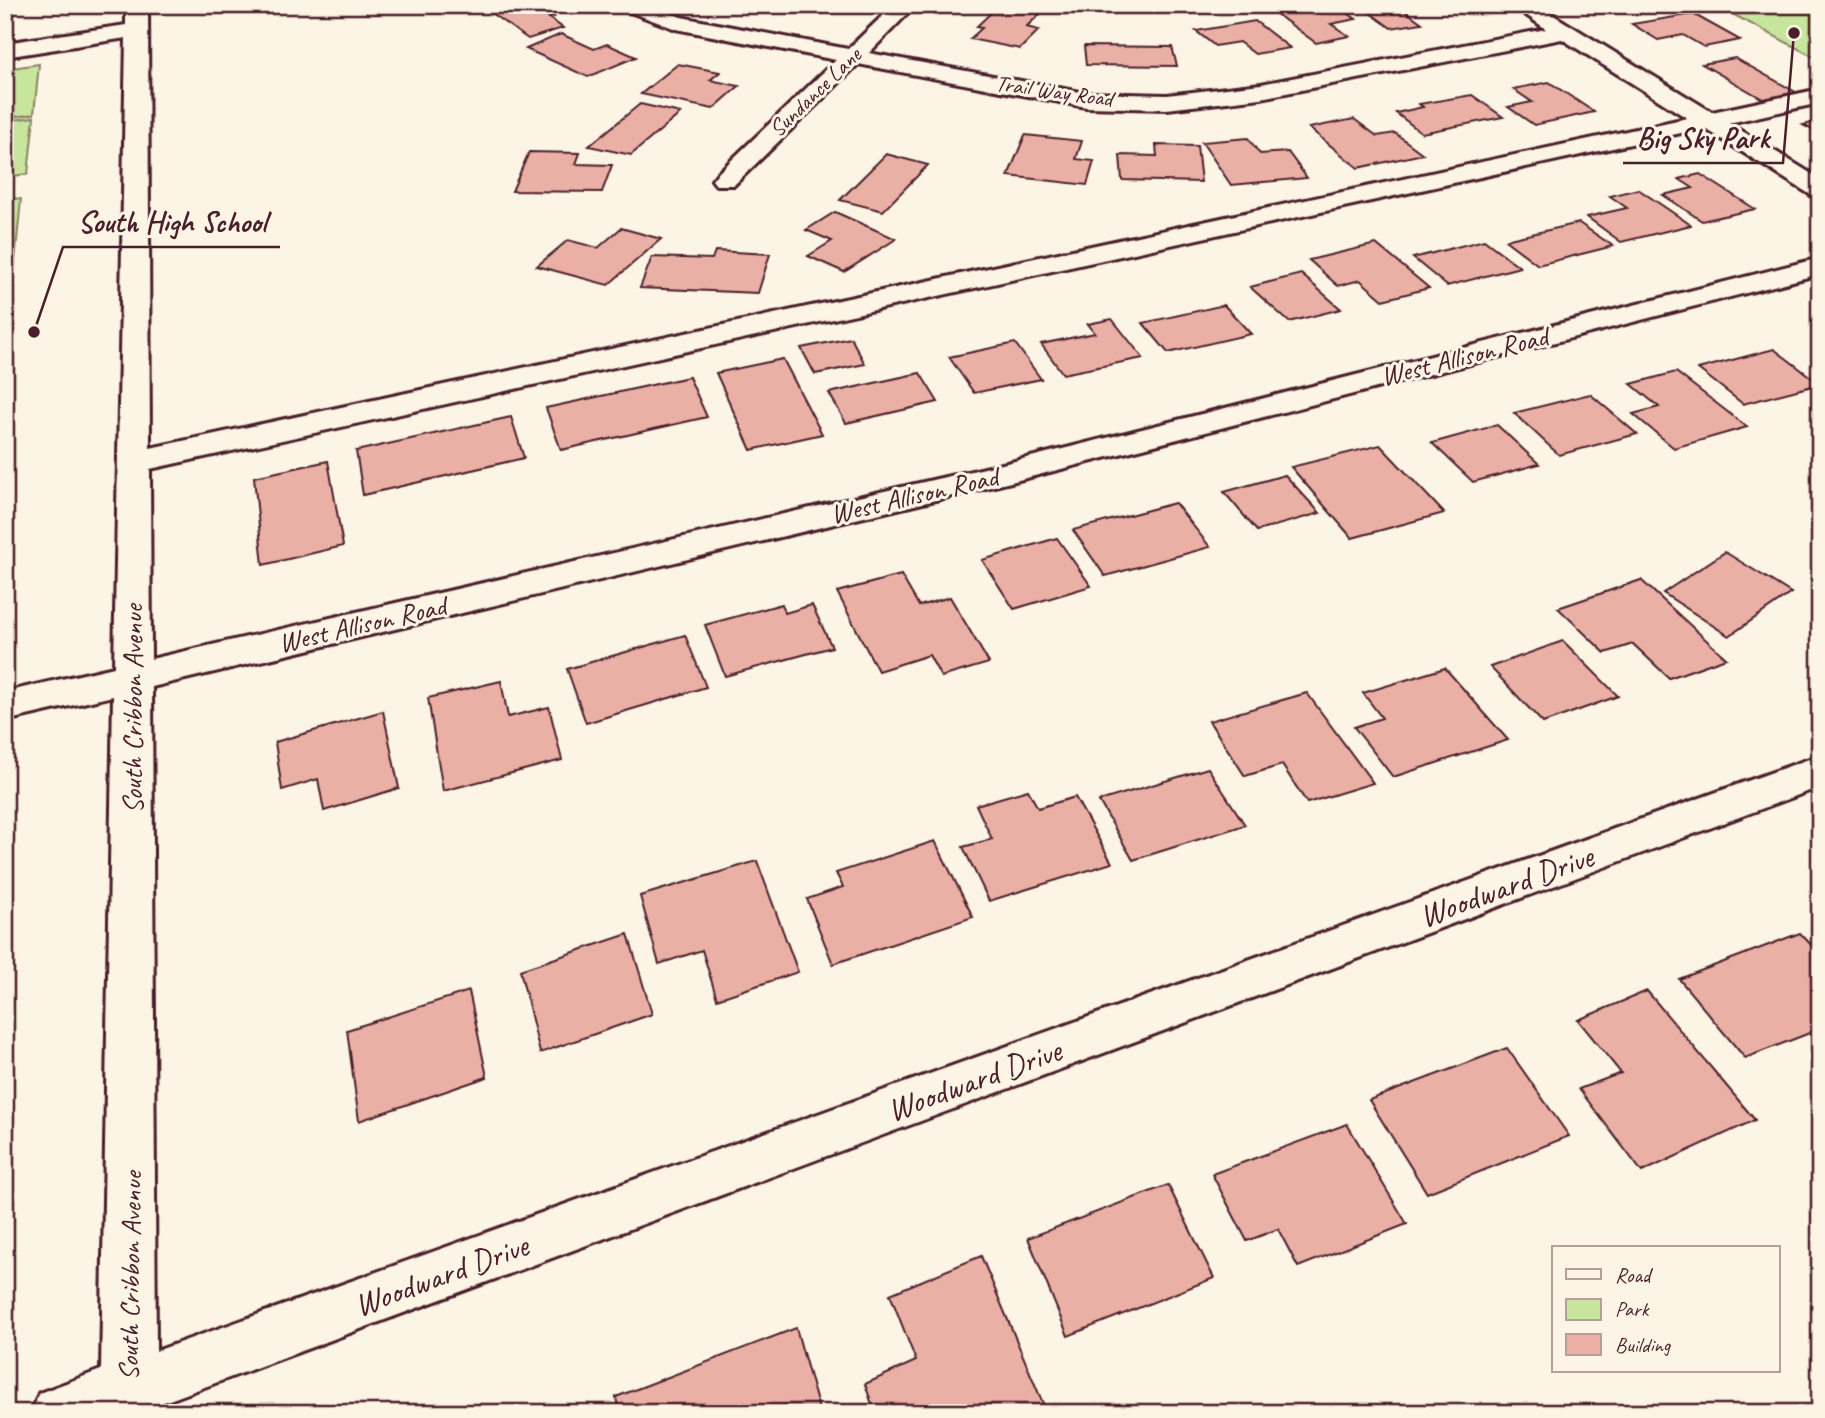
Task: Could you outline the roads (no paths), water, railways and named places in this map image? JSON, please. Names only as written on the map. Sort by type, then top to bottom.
[{"type":"street","name":"Trail Way Road","points":[[629,5],[676,23],[850,58],[1086,100],[1167,102],[1261,92],[1565,32]]},
{"type":"street","name":"Sundance Lane","points":[[725,180],[906,5]]},
{"type":"street","points":[[1522,5],[1820,190]]},
{"type":"street","points":[[5,50],[137,18]]},
{"type":"street","name":"South Cribbon Avenue","points":[[128,1401],[132,1177],[131,678],[137,18]]},
{"type":"street","points":[[134,462],[1820,96]]},
{"type":"street","name":"West Allison Road","points":[[5,707],[1011,472],[1820,266]]},
{"type":"street","name":"Woodward Drive","points":[[59,1413],[128,1401],[1820,771]]},
{"type":"place","name":"Big Sky Park","points":[[1794,33]]},
{"type":"place","name":"South High School","points":[[34,332]]}]
